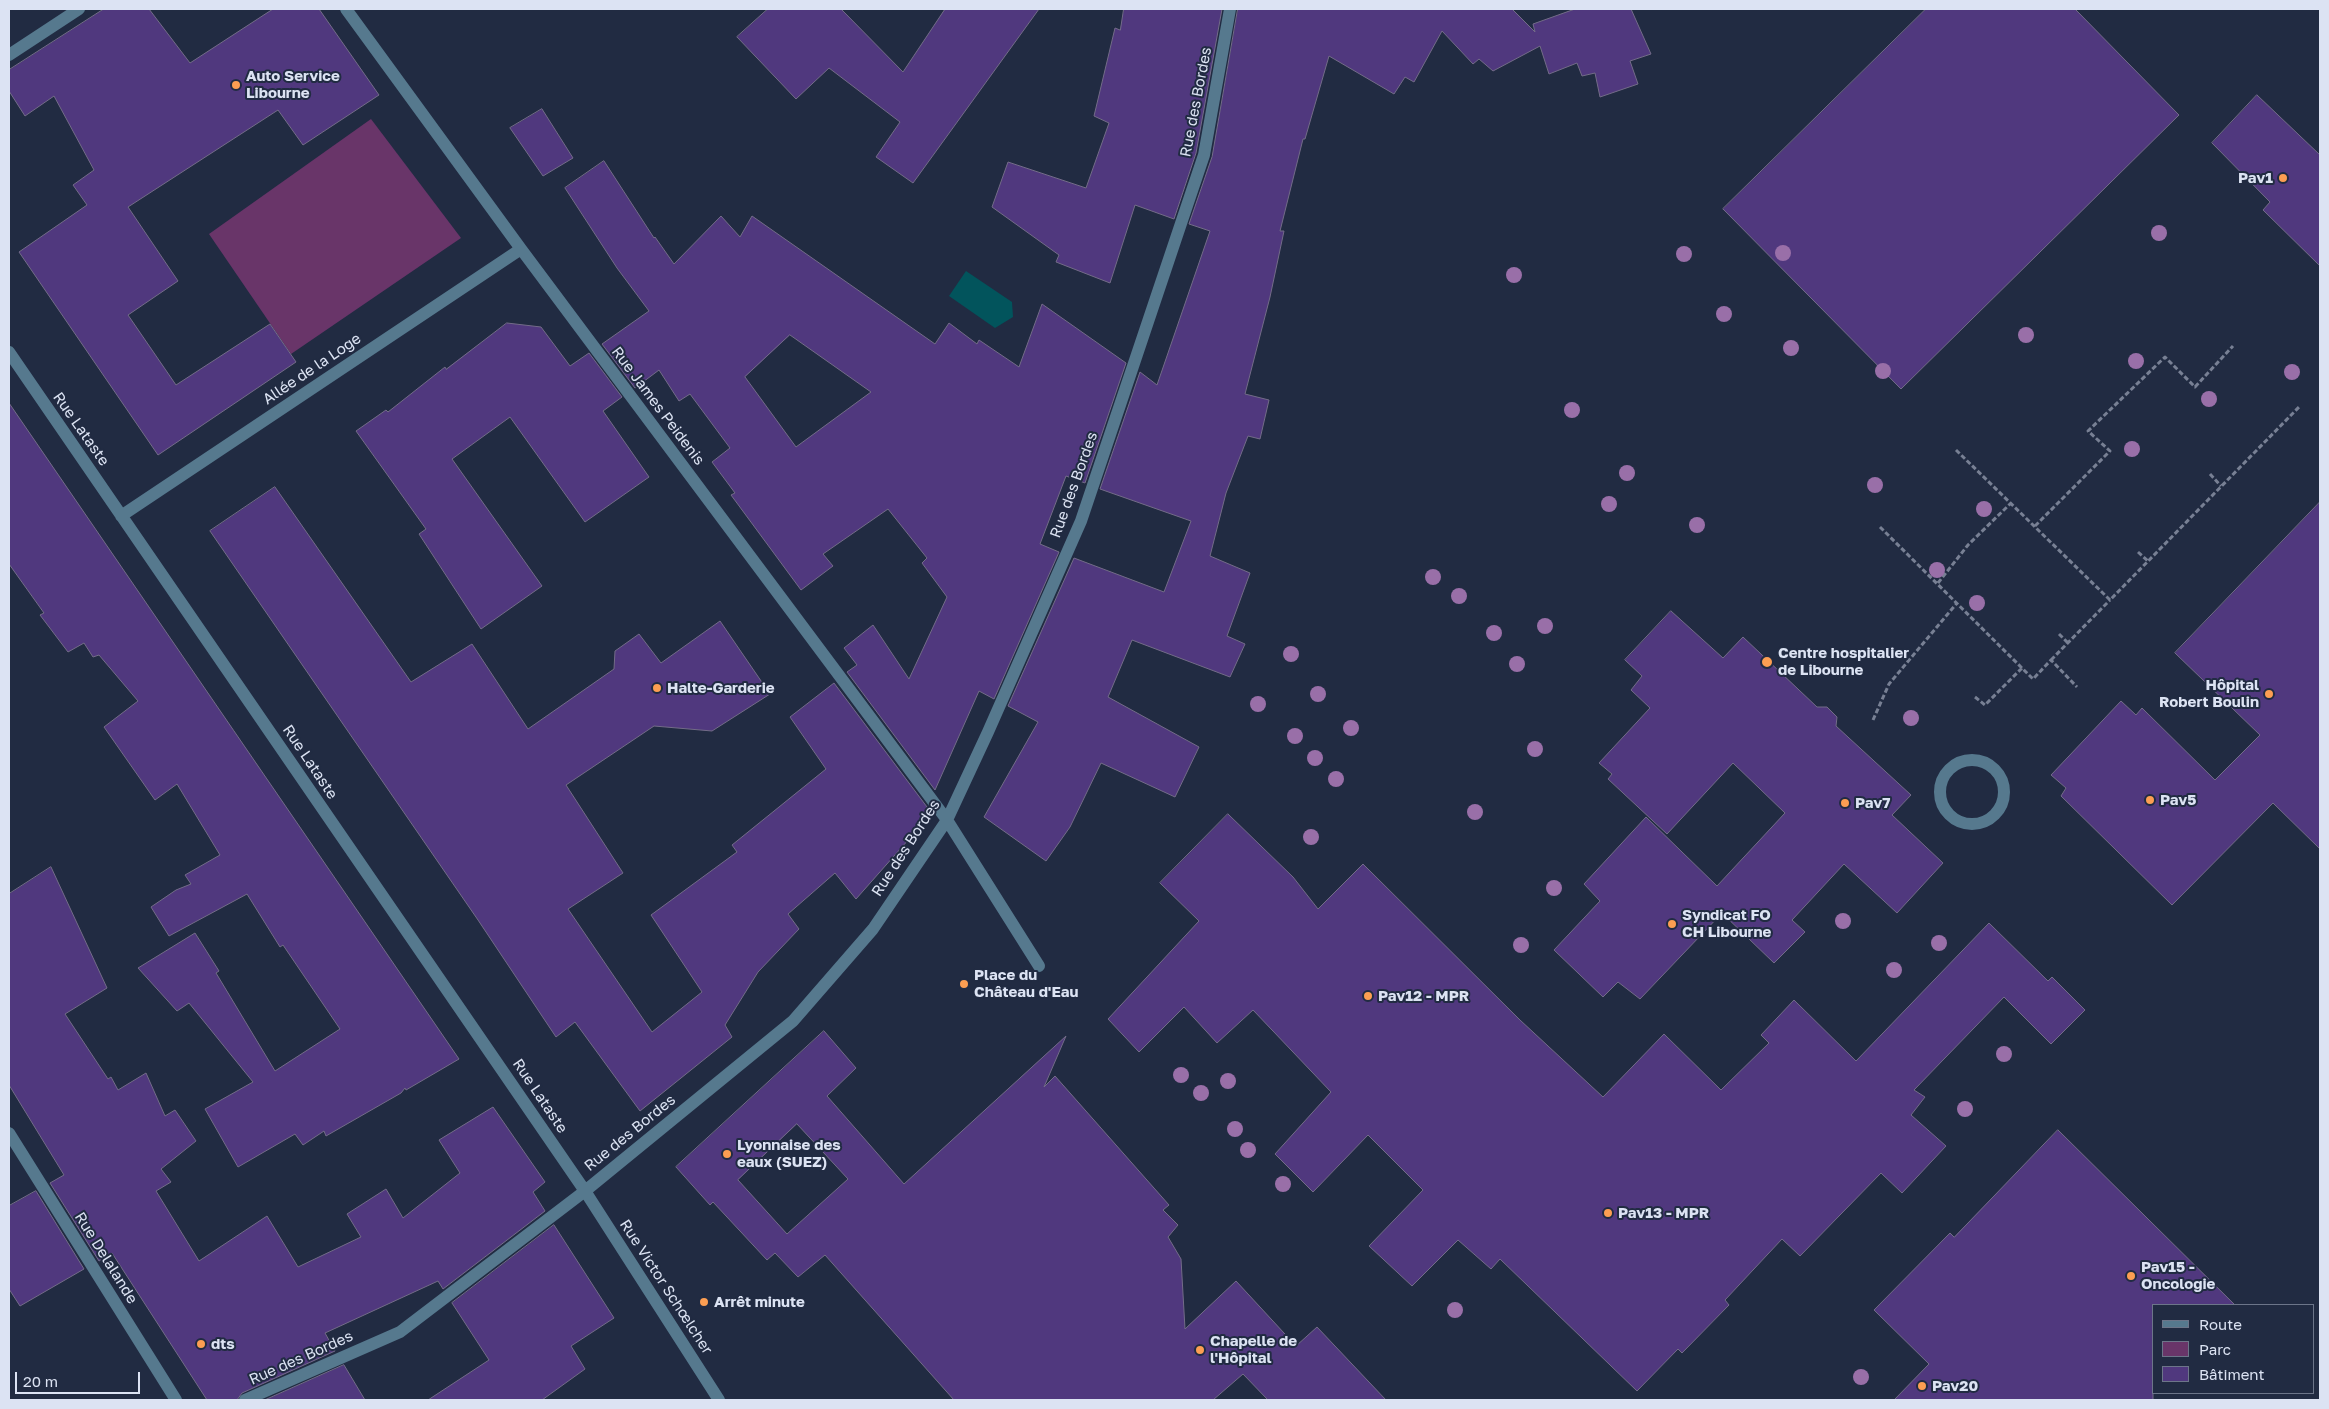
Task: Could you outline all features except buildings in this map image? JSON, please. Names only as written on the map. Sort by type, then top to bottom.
[{"type":"street","points":[[9,55],[78,9]]},
{"type":"street","name":"Rue James Peidenis","points":[[346,9],[521,250],[947,820]]},
{"type":"street","name":"Rue des Bordes","points":[[245,1400],[400,1332],[585,1191],[793,1021],[873,929],[947,820],[1081,521],[1204,155],[1230,9]]},
{"type":"street","name":"Allée de la Loge","points":[[121,516],[521,250]]},
{"type":"street","name":"Rue Lataste","points":[[9,352],[585,1191]]},
{"type":"street","points":[[1978,760],[1988,765],[2002,780],[2003,800],[1999,809],[1984,822],[1964,823],[1947,812],[1942,802],[1942,786],[1948,772],[1956,765],[1966,761],[1978,760]]},
{"type":"street","points":[[947,820],[1039,966]]},
{"type":"street","name":"Rue Delalande","points":[[9,1133],[176,1400]]},
{"type":"street","name":"Rue Victor Schœlcher","points":[[585,1191],[719,1400]]},
{"type":"path","points":[[2035,526],[2110,451],[2088,431],[2165,357],[2195,387],[2233,346]]},
{"type":"path","points":[[1880,527],[2033,679],[2298,407]]},
{"type":"path","points":[[1956,450],[2110,600]]},
{"type":"path","points":[[2210,474],[2221,486]]},
{"type":"path","points":[[1937,584],[1968,545],[2011,503]]},
{"type":"path","points":[[2138,552],[2148,561]]},
{"type":"path","points":[[1873,720],[1889,684],[1957,603]]},
{"type":"path","points":[[2059,634],[2068,643]]},
{"type":"path","points":[[2051,660],[2077,687]]},
{"type":"path","points":[[1975,697],[1985,706],[2022,668]]},
{"type":"green space","points":[[371,119],[461,238],[291,354],[209,234]]},
{"type":"shaded area","points":[[966,271],[1012,302],[1013,317],[995,328],[949,296]]},
{"type":"place","name":"Auto Service Libourne","points":[[236,85]]},
{"type":"place","name":"Pav1","points":[[2283,178]]},
{"type":"place","name":"Centre hospitalier de Libourne","points":[[1767,662]]},
{"type":"place","name":"Halte-Garderie","points":[[657,688]]},
{"type":"place","name":"Hôpital Robert Boulin","points":[[2269,694]]},
{"type":"place","name":"Pav5","points":[[2150,800]]},
{"type":"place","name":"Pav7","points":[[1845,803]]},
{"type":"place","name":"Syndicat FO CH Libourne","points":[[1672,924]]},
{"type":"place","name":"Place du Château d'Eau","points":[[964,984]]},
{"type":"place","name":"Pav12 - MPR","points":[[1368,996]]},
{"type":"place","name":"Lyonnaise des eaux (SUEZ)","points":[[727,1154]]},
{"type":"place","name":"Pav13 - MPR","points":[[1608,1213]]},
{"type":"place","name":"Pav15 - Oncologie","points":[[2131,1276]]},
{"type":"place","name":"Arrêt minute","points":[[704,1302]]},
{"type":"place","name":"dts","points":[[201,1344]]},
{"type":"place","name":"Chapelle de l'Hôpital","points":[[1200,1350]]},
{"type":"place","name":"Pav20","points":[[1922,1386]]}]
